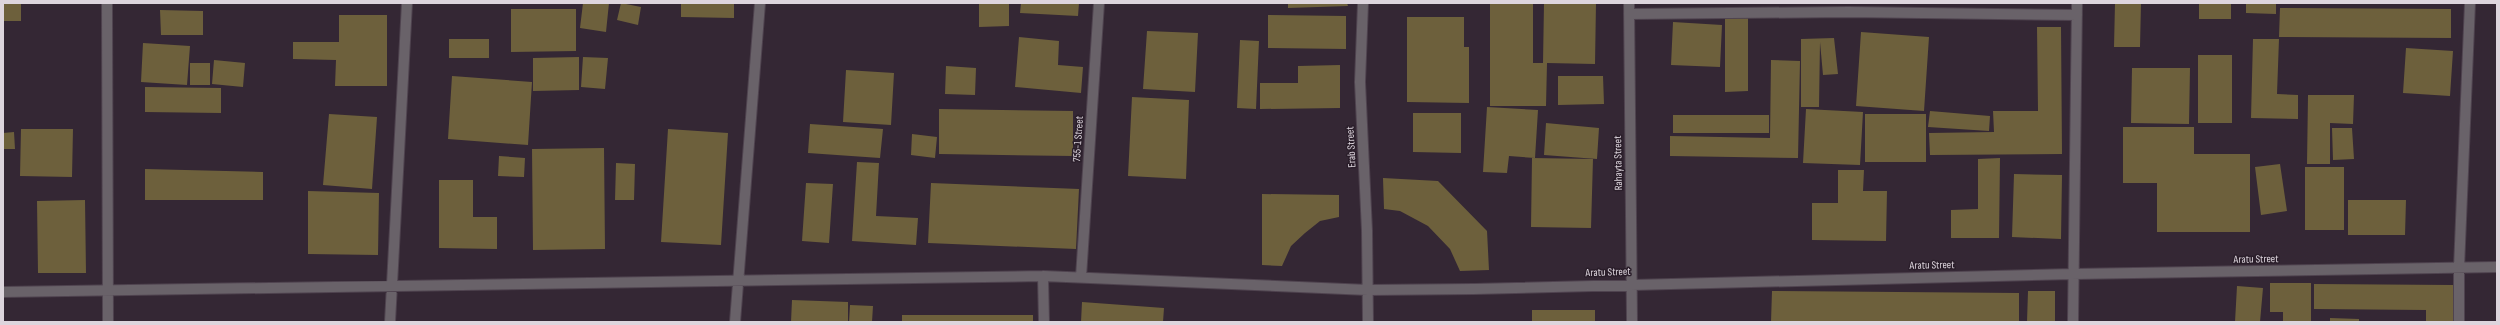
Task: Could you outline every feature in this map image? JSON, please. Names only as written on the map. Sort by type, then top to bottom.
[{"type":"street","points":[[106,3],[108,322]]},
{"type":"street","points":[[390,322],[407,3]]},
{"type":"street","points":[[735,322],[760,3]]},
{"type":"street","name":"755-1 Street","points":[[1082,277],[1099,3]]},
{"type":"street","name":"Erab Street","points":[[1363,3],[1360,82],[1368,322]]},
{"type":"street","name":"Rahayta Street","points":[[1629,3],[1632,322]]},
{"type":"street","points":[[2073,322],[2077,3]]},
{"type":"street","points":[[2459,322],[2459,268],[2470,3]]},
{"type":"street","points":[[1629,14],[1848,12],[2077,15]]},
{"type":"street","name":"Aratu Street","points":[[3,292],[108,292],[391,284],[738,281],[1043,276],[1368,290],[2073,274],[2497,267]]},
{"type":"street","points":[[1043,276],[1044,322]]},
{"type":"building","points":[[3,3],[21,3],[21,21],[3,21]]},
{"type":"building","points":[[583,3],[609,3],[606,32],[580,28]]},
{"type":"building","points":[[621,3],[641,7],[638,25],[617,20]]},
{"type":"building","points":[[681,3],[734,3],[734,18],[681,17]]},
{"type":"building","points":[[1021,3],[1079,3],[1078,16],[1020,13]]},
{"type":"building","points":[[1288,3],[1347,3],[1348,6],[1288,8]]},
{"type":"building","points":[[1490,3],[1533,3],[1533,63],[1543,63],[1544,3],[1596,3],[1595,64],[1547,63],[1546,106],[1490,106]]},
{"type":"building","points":[[2115,3],[2141,3],[2140,47],[2114,47]]},
{"type":"building","points":[[2199,3],[2231,3],[2231,19],[2199,19]]},
{"type":"building","points":[[2246,3],[2276,3],[2276,14],[2246,13]]},
{"type":"building","points":[[979,4],[1009,4],[1009,26],[979,27]]},
{"type":"building","points":[[2280,8],[2451,9],[2451,38],[2279,37]]},
{"type":"building","points":[[511,9],[576,9],[576,51],[511,52]]},
{"type":"building","points":[[1725,9],[1748,9],[1748,91],[1725,92]]},
{"type":"building","points":[[160,10],[203,11],[203,35],[161,35]]},
{"type":"building","points":[[339,15],[387,15],[387,86],[335,86],[336,60],[293,59],[293,42],[339,42]]},
{"type":"building","points":[[1268,15],[1346,16],[1346,49],[1268,48]]},
{"type":"building","points":[[1407,17],[1464,17],[1464,47],[1469,47],[1469,103],[1407,102]]},
{"type":"building","points":[[1673,22],[1722,25],[1720,67],[1671,65]]},
{"type":"building","points":[[2037,27],[2061,27],[2062,154],[1930,155],[1929,133],[1994,132],[1993,111],[2038,111]]},
{"type":"building","points":[[1147,31],[1198,33],[1195,92],[1143,89]]},
{"type":"building","points":[[1861,32],[1929,37],[1924,111],[1856,106]]},
{"type":"building","points":[[1019,37],[1059,41],[1058,65],[1083,67],[1081,93],[1015,87]]},
{"type":"building","points":[[1834,38],[1838,74],[1823,75],[1820,42],[1819,107],[1801,107],[1801,39]]},
{"type":"building","points":[[449,39],[489,39],[489,58],[449,58]]},
{"type":"building","points":[[2253,39],[2279,39],[2277,94],[2298,95],[2298,119],[2251,118]]},
{"type":"building","points":[[1240,40],[1259,41],[1256,109],[1237,108]]},
{"type":"building","points":[[143,43],[190,46],[187,85],[141,82]]},
{"type":"building","points":[[2406,48],[2453,51],[2450,96],[2403,93]]},
{"type":"building","points":[[2198,55],[2232,55],[2232,123],[2198,123]]},
{"type":"building","points":[[579,57],[579,90],[533,91],[533,58]]},
{"type":"building","points":[[583,57],[608,58],[605,89],[581,87]]},
{"type":"building","points":[[214,60],[245,63],[243,87],[212,84]]},
{"type":"building","points":[[1771,60],[1800,61],[1798,158],[1670,156],[1670,136],[1770,138]]},
{"type":"building","points":[[190,63],[210,63],[210,85],[190,85]]},
{"type":"building","points":[[1340,65],[1340,108],[1260,109],[1260,83],[1298,83],[1298,66]]},
{"type":"building","points":[[946,66],[976,68],[975,95],[945,94]]},
{"type":"building","points":[[2132,68],[2190,68],[2189,124],[2131,123]]},
{"type":"building","points":[[846,70],[894,73],[891,125],[843,122]]},
{"type":"building","points":[[452,76],[532,82],[528,145],[448,139]]},
{"type":"building","points":[[1558,76],[1603,76],[1604,104],[1558,105]]},
{"type":"building","points":[[145,87],[221,88],[221,113],[145,112]]},
{"type":"building","points":[[2308,95],[2354,95],[2353,124],[2330,123],[2330,164],[2307,164]]},
{"type":"building","points":[[1132,97],[1189,100],[1186,179],[1128,176]]},
{"type":"building","points":[[1487,107],[1538,110],[1535,158],[1509,156],[1507,173],[1483,172]]},
{"type":"building","points":[[939,109],[1073,111],[1073,156],[939,154]]},
{"type":"building","points":[[1806,109],[1863,112],[1860,165],[1803,163]]},
{"type":"building","points":[[1930,111],[1990,116],[1989,131],[1928,127]]},
{"type":"building","points":[[1413,113],[1461,113],[1461,153],[1413,152]]},
{"type":"building","points":[[329,114],[377,117],[372,189],[323,185]]},
{"type":"building","points":[[1865,114],[1926,114],[1926,162],[1865,162]]},
{"type":"building","points":[[1673,115],[1769,115],[1769,133],[1673,133]]},
{"type":"building","points":[[1546,123],[1599,128],[1597,159],[1544,155]]},
{"type":"building","points":[[810,124],[883,129],[880,158],[808,153]]},
{"type":"building","points":[[2123,127],[2194,127],[2194,154],[2250,154],[2250,232],[2157,232],[2157,183],[2123,183]]},
{"type":"building","points":[[2332,128],[2352,128],[2354,159],[2333,160]]},
{"type":"building","points":[[21,129],[73,129],[72,177],[20,176]]},
{"type":"building","points":[[668,129],[728,133],[721,245],[661,242]]},
{"type":"building","points":[[14,132],[15,149],[3,149],[3,133]]},
{"type":"building","points":[[912,134],[937,137],[935,158],[911,155]]},
{"type":"building","points":[[604,148],[605,249],[533,250],[532,149]]},
{"type":"building","points":[[499,156],[525,158],[524,177],[498,176]]},
{"type":"building","points":[[1532,158],[1593,159],[1591,228],[1531,227]]},
{"type":"building","points":[[2000,158],[1999,238],[1951,238],[1951,210],[1978,209],[1978,159]]},
{"type":"building","points":[[857,162],[879,163],[876,216],[918,218],[916,245],[852,241]]},
{"type":"building","points":[[616,163],[635,164],[634,200],[615,200]]},
{"type":"building","points":[[2280,164],[2287,211],[2261,215],[2255,167]]},
{"type":"building","points":[[2305,167],[2344,167],[2344,230],[2305,230]]},
{"type":"building","points":[[145,169],[263,172],[263,200],[145,200]]},
{"type":"building","points":[[1838,170],[1864,170],[1863,191],[1887,191],[1886,241],[1812,240],[1812,203],[1838,203]]},
{"type":"building","points":[[2014,174],[2062,175],[2061,239],[2012,237]]},
{"type":"building","points":[[1383,178],[1438,181],[1487,231],[1489,270],[1460,271],[1450,249],[1428,226],[1400,211],[1384,209]]},
{"type":"building","points":[[439,180],[473,180],[473,217],[497,217],[497,249],[439,248]]},
{"type":"building","points":[[806,183],[833,184],[829,243],[802,241]]},
{"type":"building","points":[[931,183],[1079,189],[1076,249],[928,243]]},
{"type":"building","points":[[308,191],[379,193],[378,255],[308,254]]},
{"type":"building","points":[[1262,194],[1339,195],[1339,217],[1320,221],[1305,233],[1291,246],[1282,266],[1262,265]]},
{"type":"building","points":[[85,200],[86,273],[38,273],[37,201]]},
{"type":"building","points":[[2348,200],[2406,200],[2405,235],[2348,235]]},
{"type":"building","points":[[2270,283],[2311,283],[2311,322],[2283,322],[2283,312],[2270,312]]},
{"type":"building","points":[[2314,284],[2453,285],[2453,322],[2426,322],[2426,310],[2314,309]]},
{"type":"building","points":[[2237,286],[2263,288],[2260,322],[2235,322]]},
{"type":"building","points":[[1772,291],[2019,293],[2019,322],[1771,322]]},
{"type":"building","points":[[2028,291],[2055,291],[2055,322],[2027,322]]},
{"type":"building","points":[[792,300],[848,302],[848,322],[791,322]]},
{"type":"building","points":[[1082,302],[1164,308],[1163,322],[1081,322]]},
{"type":"building","points":[[850,305],[873,306],[872,322],[849,322]]},
{"type":"building","points":[[1532,310],[1595,310],[1595,322],[1532,322]]},
{"type":"building","points":[[902,315],[1033,315],[1033,322],[902,322]]},
{"type":"building","points":[[2330,318],[2359,319],[2359,322],[2330,322]]}]
